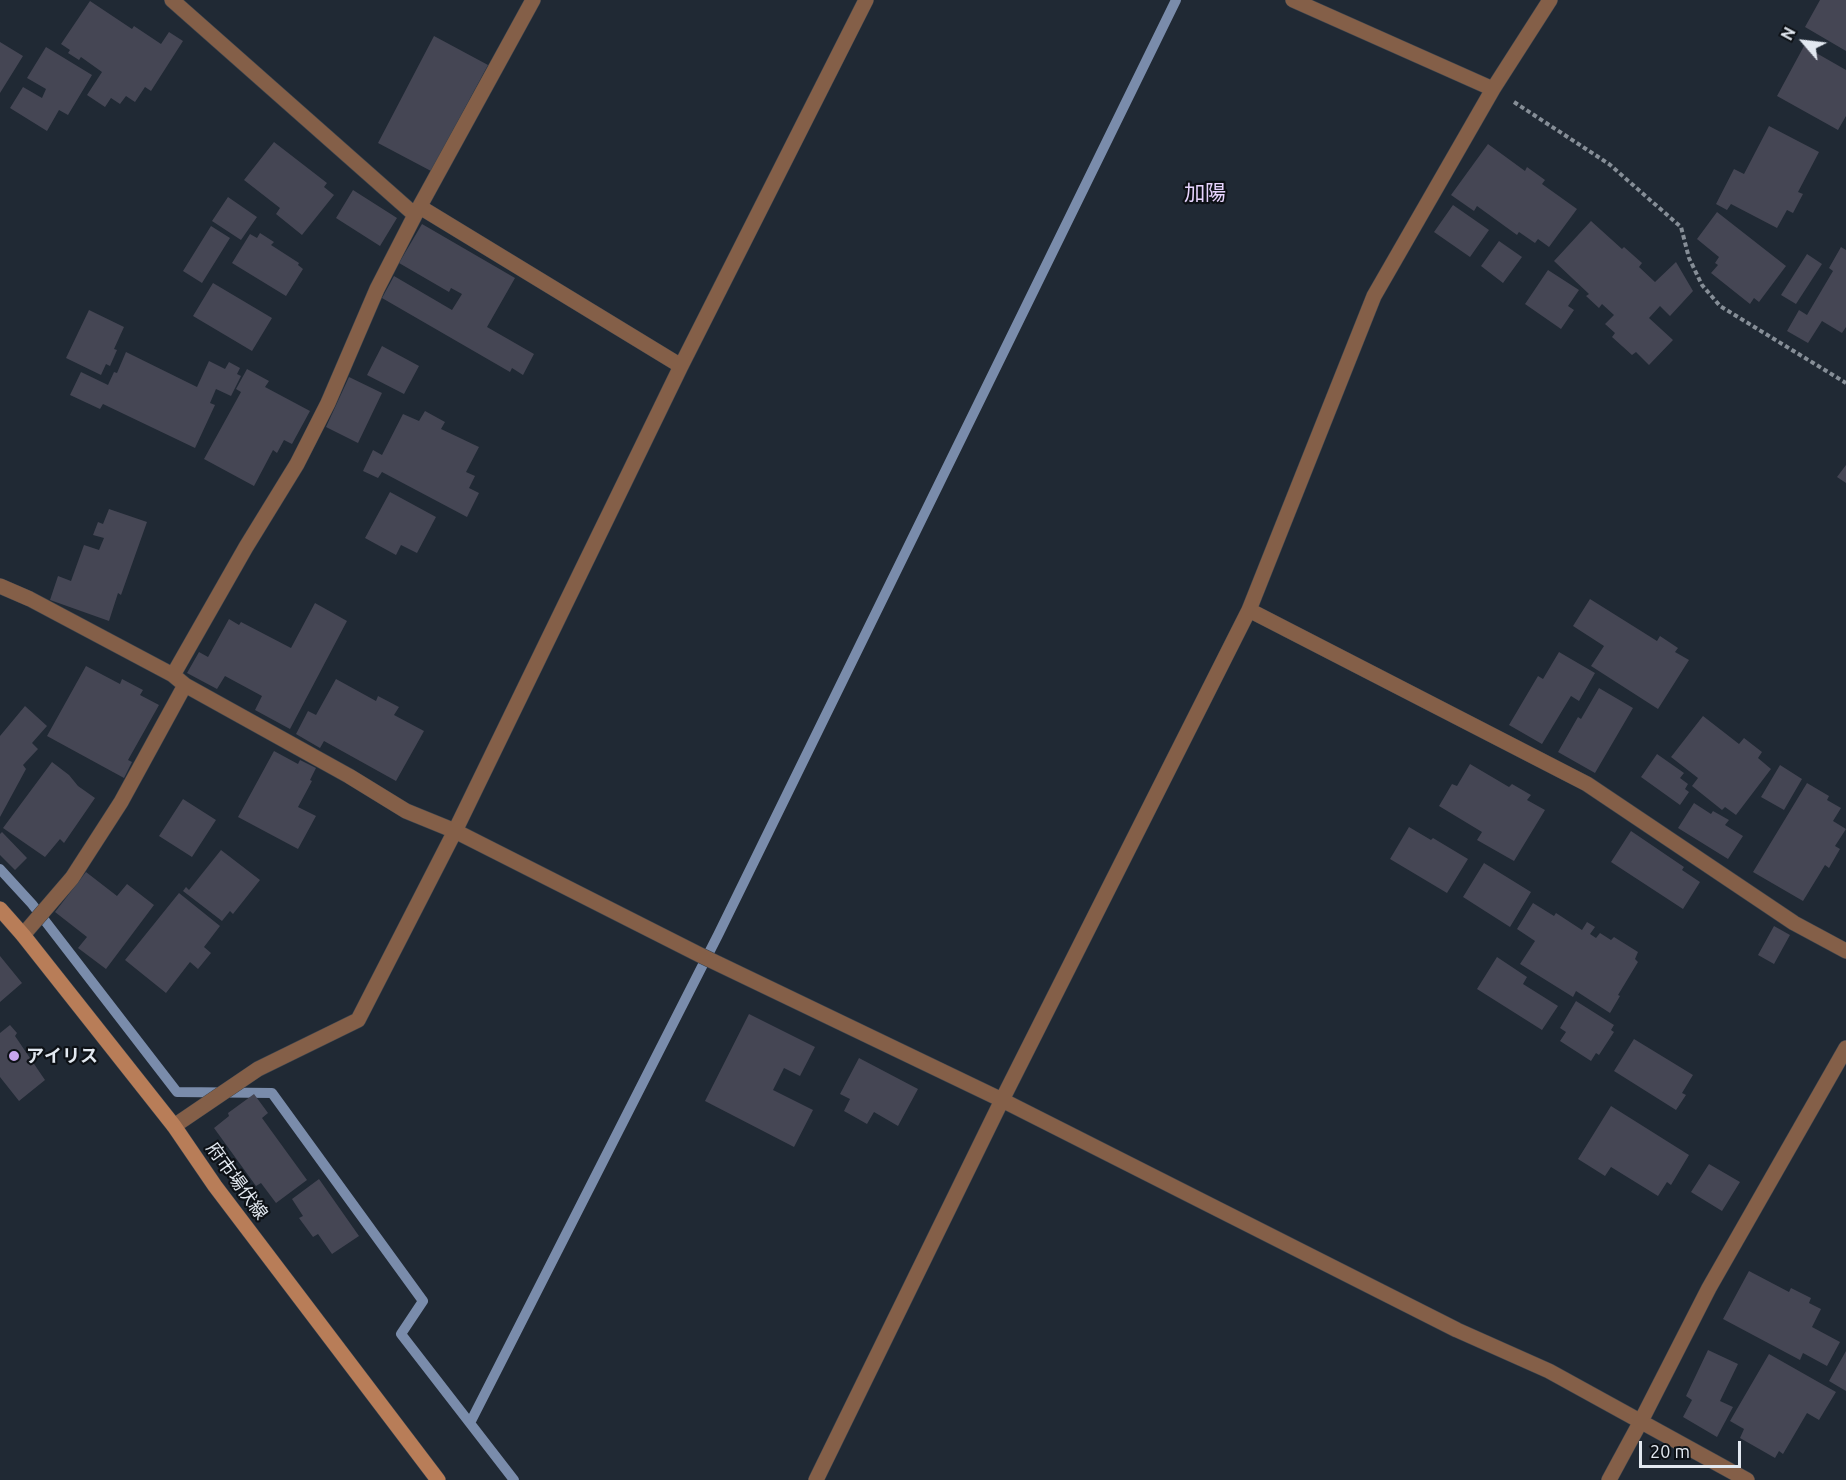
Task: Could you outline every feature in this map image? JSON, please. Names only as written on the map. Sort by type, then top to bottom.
[{"type":"main road","name":"府市場伏線","points":[[0,909],[174,1126],[215,1186],[438,1480]]},
{"type":"street","points":[[172,0],[418,211],[681,366]]},
{"type":"street","points":[[23,935],[72,878],[115,811],[246,547],[297,464],[328,403],[378,289],[418,211],[532,0]]},
{"type":"street","points":[[174,1126],[258,1069],[358,1020],[455,831],[681,366],[866,0]]},
{"type":"street","points":[[1293,0],[1493,89]]},
{"type":"street","points":[[816,1480],[1002,1100],[1249,610],[1374,296],[1493,89],[1550,0]]},
{"type":"street","points":[[0,586],[30,599],[179,680],[349,776],[406,811],[455,831],[699,955],[1002,1100],[1456,1330],[1550,1371],[1747,1480]]},
{"type":"street","points":[[1249,610],[1587,784],[1794,923],[1846,951]]},
{"type":"street","points":[[1609,1480],[1709,1288],[1846,1048]]},
{"type":"path","points":[[1493,89],[1609,164],[1681,227],[1689,258],[1702,285],[1720,306],[1846,383]]},
{"type":"building","points":[[1820,0],[1846,0],[1846,51],[1805,27]]},
{"type":"building","points":[[90,1],[132,29],[134,26],[161,44],[169,32],[183,41],[151,91],[145,87],[135,102],[126,96],[120,104],[111,98],[105,107],[87,95],[102,72],[81,57],[79,60],[68,53],[70,50],[61,44]]},
{"type":"building","points":[[434,36],[488,65],[431,171],[378,143]]},
{"type":"building","points":[[0,42],[23,56],[0,93]]},
{"type":"building","points":[[1804,46],[1846,70],[1846,116],[1838,130],[1777,96]]},
{"type":"building","points":[[46,47],[92,75],[68,115],[59,110],[47,131],[10,108],[23,87],[42,98],[46,89],[27,78]]},
{"type":"building","points":[[1769,126],[1819,152],[1798,192],[1803,194],[1793,213],[1787,210],[1777,228],[1731,204],[1727,210],[1716,204],[1734,169],[1744,174]]},
{"type":"building","points":[[274,142],[327,183],[324,187],[334,195],[302,235],[276,214],[280,208],[244,180]]},
{"type":"building","points":[[1488,144],[1525,171],[1527,167],[1545,180],[1542,184],[1577,209],[1549,247],[1538,239],[1535,243],[1519,232],[1517,235],[1477,206],[1474,211],[1451,195]]},
{"type":"building","points":[[353,190],[397,218],[380,246],[336,218]]},
{"type":"building","points":[[228,197],[257,217],[241,240],[212,221]]},
{"type":"building","points":[[1453,205],[1489,230],[1470,257],[1434,232]]},
{"type":"building","points":[[1717,212],[1786,266],[1759,302],[1754,298],[1750,304],[1711,273],[1718,265],[1715,263],[1719,257],[1697,239]]},
{"type":"building","points":[[1591,221],[1622,249],[1624,247],[1642,263],[1639,267],[1655,282],[1676,262],[1693,291],[1670,316],[1660,306],[1649,318],[1673,340],[1649,365],[1636,352],[1632,355],[1612,337],[1615,333],[1605,324],[1614,315],[1602,304],[1599,308],[1586,296],[1589,294],[1554,261]]},
{"type":"building","points":[[422,224],[515,278],[487,327],[534,354],[523,375],[512,368],[510,372],[382,298],[394,276],[452,310],[462,294],[451,288],[449,292],[399,263]]},
{"type":"building","points":[[211,226],[230,238],[202,283],[183,271]]},
{"type":"building","points":[[260,233],[274,242],[271,245],[299,263],[298,265],[303,269],[286,296],[232,263],[250,234],[257,238]]},
{"type":"building","points":[[1499,241],[1522,257],[1503,283],[1481,266]]},
{"type":"building","points":[[1841,247],[1846,250],[1846,327],[1842,333],[1822,321],[1808,343],[1787,331],[1799,310],[1807,315],[1833,271],[1829,268]]},
{"type":"building","points":[[1807,254],[1822,264],[1796,304],[1781,295]]},
{"type":"building","points":[[1548,270],[1579,290],[1568,306],[1574,310],[1561,329],[1525,304]]},
{"type":"building","points":[[213,283],[272,318],[252,351],[193,316]]},
{"type":"building","points":[[89,310],[124,327],[114,349],[117,350],[110,366],[106,364],[101,375],[66,358]]},
{"type":"building","points":[[382,346],[419,366],[404,394],[367,375]]},
{"type":"building","points":[[126,352],[197,387],[209,361],[225,369],[229,362],[240,368],[237,374],[241,376],[231,396],[216,389],[210,403],[215,405],[195,448],[103,404],[100,409],[70,395],[81,372],[108,385],[114,372],[117,373]]},
{"type":"building","points":[[247,369],[269,381],[265,387],[310,411],[292,444],[284,440],[277,453],[273,450],[254,486],[204,459],[241,392],[236,389]]},
{"type":"building","points":[[349,377],[382,393],[358,443],[326,427]]},
{"type":"building","points":[[425,411],[445,422],[441,429],[479,447],[466,472],[475,476],[469,488],[479,493],[467,517],[382,472],[378,478],[363,471],[373,450],[382,455],[403,414],[419,421]]},
{"type":"building","points":[[1846,465],[1846,483],[1837,477]]},
{"type":"building","points":[[390,492],[436,517],[417,553],[401,545],[396,555],[365,538]]},
{"type":"building","points":[[109,509],[147,522],[121,595],[118,593],[109,621],[50,600],[58,576],[71,581],[84,545],[99,550],[104,538],[93,535],[98,522],[103,524]]},
{"type":"building","points":[[1590,599],[1657,641],[1660,636],[1678,648],[1675,652],[1689,660],[1658,709],[1591,666],[1604,646],[1573,626]]},
{"type":"building","points":[[315,603],[347,621],[290,729],[255,710],[262,696],[225,676],[217,689],[187,673],[199,652],[208,657],[229,619],[239,625],[241,622],[291,648]]},
{"type":"building","points":[[1559,652],[1595,673],[1579,701],[1571,696],[1542,744],[1509,725],[1538,676],[1543,679]]},
{"type":"building","points":[[86,666],[120,684],[122,679],[143,690],[140,695],[159,705],[128,760],[132,762],[124,778],[47,736]]},
{"type":"building","points":[[336,679],[376,701],[378,696],[399,707],[394,715],[424,731],[396,781],[324,741],[320,748],[296,734],[308,711],[316,715]]},
{"type":"building","points":[[1599,688],[1633,708],[1595,773],[1558,752],[1578,717],[1581,719]]},
{"type":"building","points":[[25,706],[47,726],[32,743],[38,749],[23,765],[26,769],[0,817],[0,736]]},
{"type":"building","points":[[1703,716],[1739,744],[1744,738],[1762,752],[1758,758],[1771,769],[1736,815],[1725,807],[1722,810],[1692,786],[1698,778],[1671,757]]},
{"type":"building","points":[[274,751],[298,764],[300,760],[316,768],[310,780],[312,781],[298,807],[316,816],[298,849],[238,817]]},
{"type":"building","points":[[1657,754],[1684,773],[1680,778],[1688,784],[1685,789],[1689,792],[1680,805],[1641,777]]},
{"type":"building","points":[[52,762],[95,798],[64,843],[60,839],[45,857],[3,828]]},
{"type":"building","points":[[1470,764],[1509,787],[1512,784],[1531,795],[1527,800],[1545,810],[1514,861],[1477,840],[1482,832],[1439,806],[1452,784],[1457,786]]},
{"type":"building","points":[[1780,765],[1802,779],[1784,810],[1761,797]]},
{"type":"building","points":[[1807,783],[1829,796],[1827,800],[1841,808],[1833,821],[1846,829],[1835,846],[1840,849],[1829,868],[1825,865],[1803,901],[1753,872]]},
{"type":"building","points":[[183,799],[216,820],[192,857],[159,836]]},
{"type":"building","points":[[1694,803],[1711,814],[1713,811],[1729,820],[1725,825],[1743,836],[1728,859],[1678,828]]},
{"type":"building","points":[[1409,827],[1468,859],[1447,893],[1390,859]]},
{"type":"building","points":[[1631,831],[1684,867],[1682,870],[1700,882],[1683,909],[1611,862]]},
{"type":"building","points":[[2,832],[27,858],[15,870],[0,855],[0,834]]},
{"type":"building","points":[[221,850],[260,880],[233,914],[230,911],[222,921],[183,891],[186,887],[189,890]]},
{"type":"building","points":[[1484,863],[1531,892],[1510,927],[1463,897]]},
{"type":"building","points":[[86,872],[117,896],[127,884],[154,905],[106,969],[78,948],[87,937],[55,912]]},
{"type":"building","points":[[179,893],[220,926],[204,947],[211,953],[198,969],[190,962],[166,993],[125,960]]},
{"type":"building","points":[[1533,903],[1554,916],[1556,913],[1582,930],[1587,922],[1595,927],[1590,934],[1596,938],[1600,933],[1611,940],[1614,937],[1638,952],[1635,959],[1638,962],[1610,1013],[1576,991],[1573,997],[1520,964],[1535,941],[1517,929]]},
{"type":"building","points":[[1774,926],[1790,935],[1774,964],[1758,955]]},
{"type":"building","points":[[0,956],[22,983],[0,1002]]},
{"type":"building","points":[[1497,957],[1527,977],[1523,984],[1558,1006],[1542,1030],[1477,989]]},
{"type":"building","points":[[1576,1001],[1614,1025],[1611,1030],[1614,1032],[1599,1055],[1596,1053],[1591,1061],[1560,1041],[1566,1032],[1560,1028]]},
{"type":"building","points":[[749,1014],[815,1047],[800,1076],[784,1068],[773,1090],[813,1110],[794,1147],[705,1101]]},
{"type":"building","name":"アイリス","points":[[10,1025],[45,1080],[19,1101],[0,1077],[0,1033]]},
{"type":"building","points":[[1634,1039],[1693,1075],[1682,1093],[1686,1095],[1676,1110],[1614,1071]]},
{"type":"building","points":[[859,1058],[918,1089],[898,1126],[874,1112],[867,1124],[844,1111],[850,1099],[840,1094]]},
{"type":"building","points":[[254,1094],[268,1113],[262,1118],[307,1180],[276,1203],[261,1183],[256,1186],[214,1128],[229,1116],[228,1113]]},
{"type":"building","points":[[1611,1106],[1689,1155],[1671,1185],[1667,1182],[1658,1196],[1611,1167],[1605,1176],[1578,1159]]},
{"type":"building","points":[[1709,1164],[1740,1182],[1722,1211],[1691,1192]]},
{"type":"building","points":[[319,1179],[359,1236],[332,1254],[318,1234],[313,1237],[299,1218],[303,1216],[292,1199]]},
{"type":"building","points":[[1749,1271],[1789,1292],[1791,1288],[1811,1298],[1809,1303],[1821,1309],[1812,1327],[1840,1342],[1827,1366],[1803,1353],[1800,1360],[1723,1319]]},
{"type":"building","points":[[1708,1350],[1738,1364],[1720,1401],[1733,1407],[1717,1437],[1683,1417],[1692,1400],[1686,1396]]},
{"type":"building","points":[[1846,1351],[1846,1391],[1829,1381]]},
{"type":"building","points":[[1769,1354],[1836,1392],[1819,1420],[1807,1413],[1783,1454],[1779,1451],[1775,1458],[1740,1438],[1744,1429],[1730,1421]]},
{"type":"waterway","points":[[470,1423],[718,935],[1176,0]]},
{"type":"waterway","points":[[0,869],[32,904],[177,1092],[272,1093],[423,1301],[401,1334],[514,1480]]},
{"type":"place","name":"アイリス","points":[[14,1056]]},
{"type":"district","name":"加陽","points":[[1205,193]]}]
